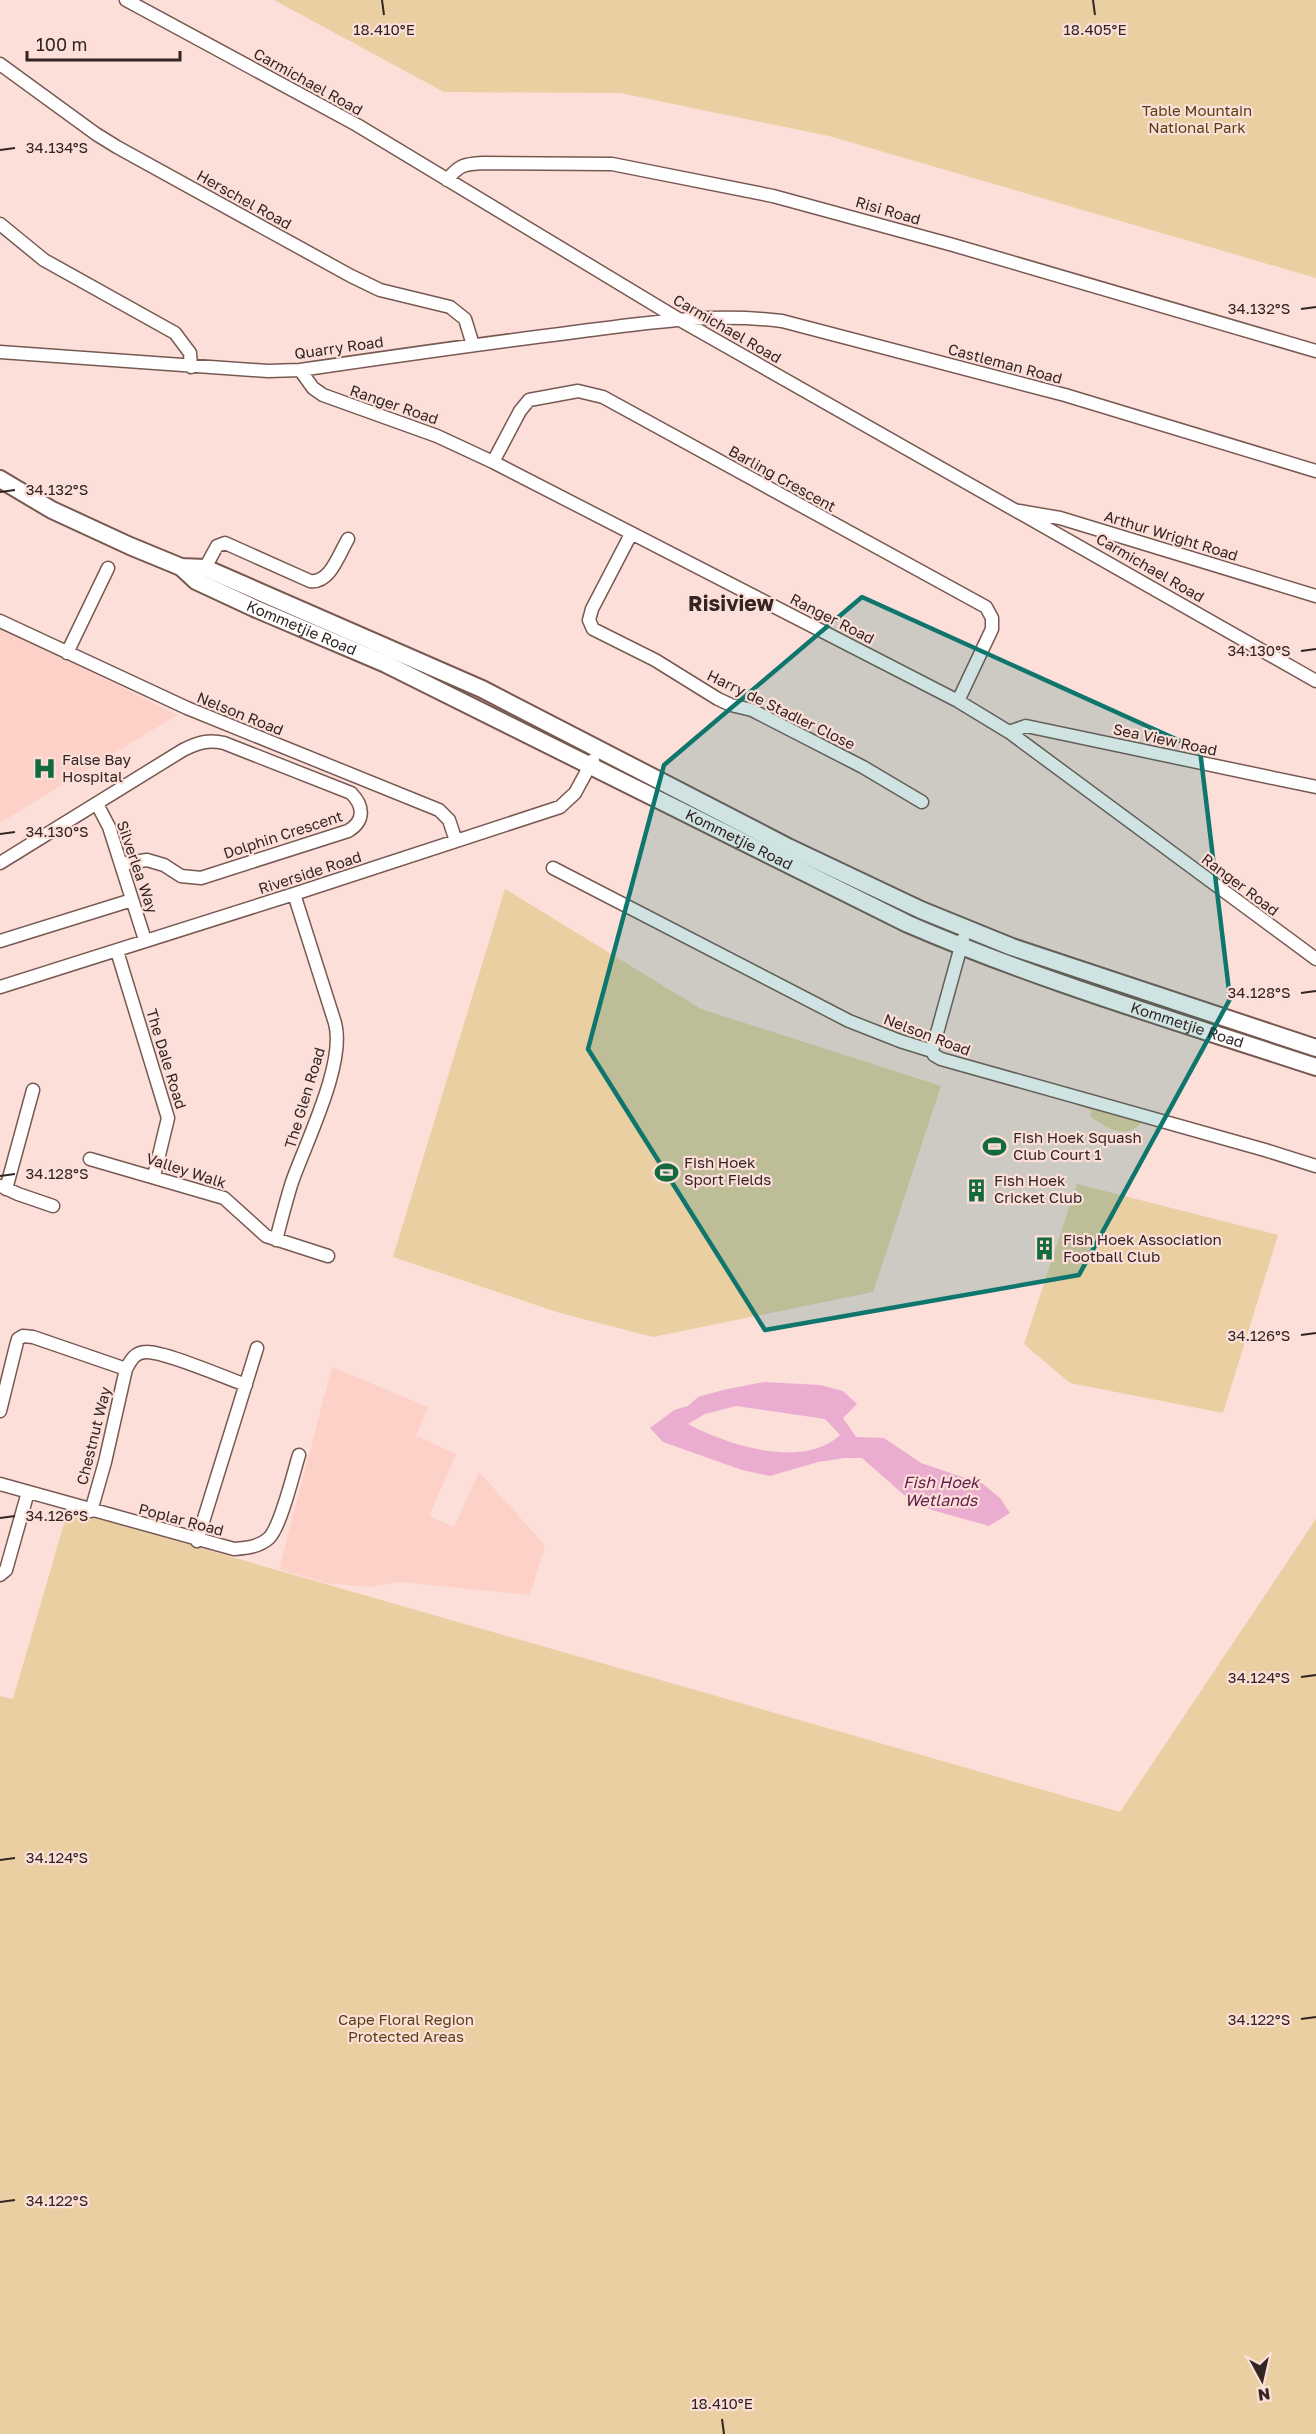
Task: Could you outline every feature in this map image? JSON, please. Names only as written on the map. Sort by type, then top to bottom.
[{"type":"main road","name":"Kommetjie Road","points":[[0,479],[52,510],[181,567],[196,581],[386,664],[908,924],[960,947],[1316,1067]]},
{"type":"main road","name":"Kommetjie Road","points":[[181,567],[205,568],[482,688],[799,852],[905,903],[967,929],[1061,963],[1316,1048]]},
{"type":"street","name":"Carmichael Road","points":[[126,0],[357,125],[680,320],[1316,681]]},
{"type":"street","name":"Herschel Road","points":[[0,64],[117,147],[351,276],[380,290],[450,307],[465,319],[473,345]]},
{"type":"street","name":"Risi Road","points":[[447,180],[457,168],[483,163],[612,164],[677,176],[825,209],[1316,351]]},
{"type":"street","points":[[0,224],[44,260],[175,333],[190,353],[191,367]]},
{"type":"street","name":"Castleman Road","points":[[680,320],[726,316],[782,321],[1057,393],[1316,471]]},
{"type":"street","name":"Quarry Road","points":[[0,352],[191,367],[268,371],[300,370],[473,345],[680,320]]},
{"type":"street","name":"Ranger Road","points":[[300,370],[313,388],[323,395],[437,436],[493,462],[958,701],[1009,732],[1316,959]]},
{"type":"street","name":"Barling Crescent","points":[[493,462],[523,406],[529,400],[578,391],[603,397],[986,607],[992,618],[992,629],[958,701]]},
{"type":"street","name":"Arthur Wright Road","points":[[1015,511],[1039,512],[1316,596]]},
{"type":"street","name":"Harry de Stadler Close","points":[[631,534],[592,609],[589,620],[593,629],[655,660],[718,699],[752,710],[863,767],[922,802]]},
{"type":"street","points":[[205,568],[217,546],[225,543],[310,581],[318,581],[326,577],[348,539]]},
{"type":"street","points":[[67,653],[108,568]]},
{"type":"street","name":"Nelson Road","points":[[0,621],[187,708],[439,810],[449,820],[456,841]]},
{"type":"street","name":"Sea View Road","points":[[1009,732],[1026,726],[1316,787]]},
{"type":"street","name":"Dolphin Crescent","points":[[97,804],[196,743],[214,740],[351,793],[359,801],[361,819],[348,831],[201,878],[181,876],[164,865],[147,860],[121,864]]},
{"type":"street","name":"Riverside Road","points":[[0,987],[560,807],[575,793],[598,748]]},
{"type":"street","points":[[0,863],[97,804]]},
{"type":"street","name":"Silverlea Way","points":[[97,804],[109,827],[146,940]]},
{"type":"street","name":"Nelson Road","points":[[553,868],[849,1021],[932,1051],[941,1059],[1316,1166]]},
{"type":"street","name":"The Glen Road","points":[[276,1240],[293,1180],[315,1126],[338,1041],[335,1023],[294,894]]},
{"type":"street","points":[[0,941],[132,900]]},
{"type":"street","points":[[932,1051],[967,929]]},
{"type":"street","name":"The Dale Road","points":[[117,951],[168,1118],[154,1176]]},
{"type":"street","points":[[33,1090],[3,1187],[53,1206]]},
{"type":"street","name":"Valley Walk","points":[[90,1159],[224,1198],[239,1210],[259,1232],[276,1240],[328,1256]]},
{"type":"street","points":[[0,1411],[18,1339],[23,1336],[33,1337],[126,1369],[131,1359],[138,1353],[154,1353],[246,1385]]},
{"type":"street","points":[[197,1540],[257,1348]]},
{"type":"street","name":"Chestnut Way","points":[[91,1511],[105,1462],[126,1369]]},
{"type":"street","name":"Poplar Road","points":[[0,1484],[234,1549],[253,1547],[269,1538],[278,1524],[299,1455]]},
{"type":"street","points":[[0,1575],[6,1570],[28,1492]]},
{"type":"highlighted area","points":[[862,597],[1200,750],[1230,999],[1079,1275],[765,1330],[588,1049],[664,765]]},
{"type":"shaded area","name":"False Bay Hospital","points":[[0,627],[177,715],[0,823]]},
{"type":"shaded area","points":[[332,1367],[428,1407],[416,1436],[456,1454],[429,1516],[454,1527],[479,1472],[545,1545],[530,1595],[399,1582],[370,1587],[325,1583],[279,1569]]},
{"type":"green space","name":"Table Mountain National Park","points":[[274,0],[1316,0],[1316,278],[829,136],[620,93],[444,92]]},
{"type":"green space","name":"Fish Hoek Sport Fields","points":[[505,889],[701,1009],[941,1086],[873,1292],[653,1337],[560,1313],[393,1257]]},
{"type":"green space","points":[[1079,1102],[1141,1121],[1141,1123],[1129,1131],[1116,1130],[1091,1117],[1090,1110],[1079,1106]]},
{"type":"green space","points":[[1077,1184],[1278,1235],[1223,1413],[1070,1383],[1024,1344]]},
{"type":"green space","name":"Cape Floral Region Protected Areas","points":[[68,1510],[1120,1812],[1316,1519],[1316,2434],[0,2434],[0,1696],[13,1699]]},
{"type":"water","name":"Fish Hoek Wetlands","points":[[764,1382],[820,1385],[843,1391],[857,1404],[843,1418],[856,1437],[884,1438],[921,1463],[983,1484],[1000,1498],[1010,1513],[989,1526],[932,1510],[904,1495],[862,1458],[818,1462],[770,1476],[742,1470],[663,1442],[650,1428],[674,1410],[688,1406],[698,1397]],"holes":[[[736,1406],[825,1419],[840,1435],[824,1445],[806,1451],[786,1452],[743,1446],[723,1440],[688,1424],[705,1414]]]},
{"type":"place","name":"False Bay Hospital","points":[[44,769]]},
{"type":"place","name":"Fish Hoek Squash Club Court 1","points":[[995,1147]]},
{"type":"place","name":"Fish Hoek Sport Fields","points":[[666,1172]]},
{"type":"place","name":"Fish Hoek Cricket Club","points":[[976,1190]]},
{"type":"place","name":"Fish Hoek Association Football Club","points":[[1045,1249]]},
{"type":"district","name":"Risiview","points":[[731,604]]}]
